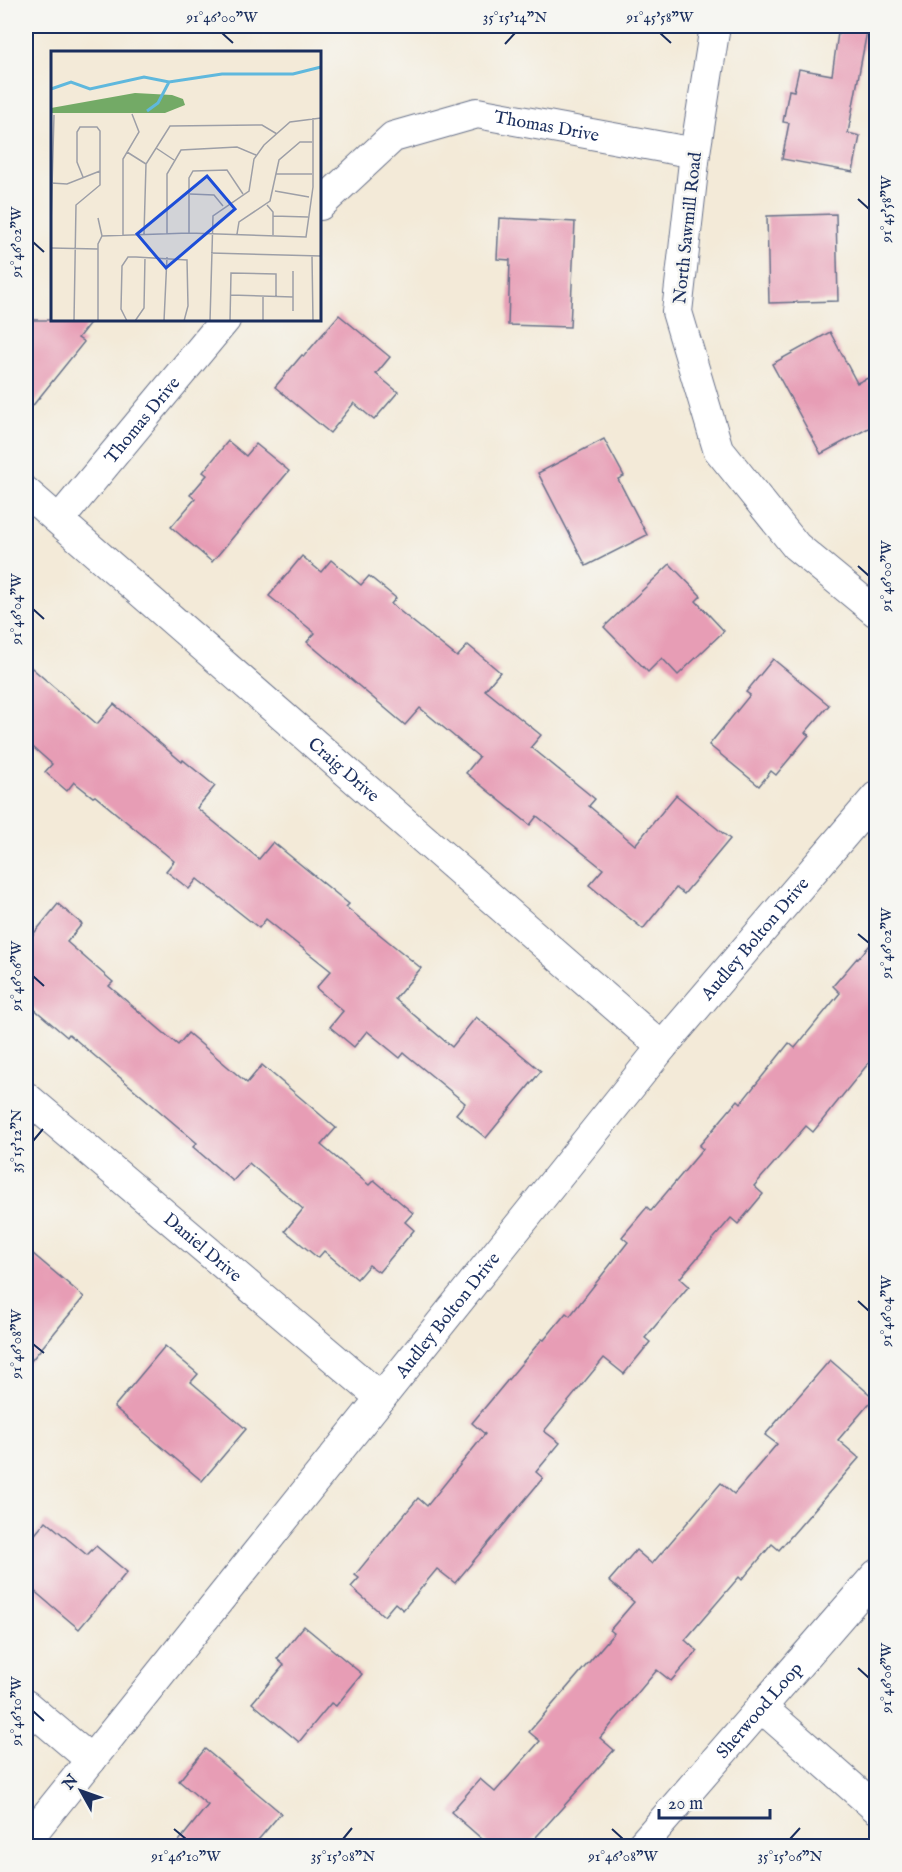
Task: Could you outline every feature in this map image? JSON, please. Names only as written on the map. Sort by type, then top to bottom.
[{"type":"street","name":"North Sawmill Road","points":[[715,26],[695,153],[677,312],[718,449],[796,546],[876,612]]},
{"type":"street","name":"Thomas Drive","points":[[321,204],[393,137],[477,113],[695,153]]},
{"type":"street","name":"Thomas Drive","points":[[59,520],[224,321]]},
{"type":"street","name":"Craig Drive","points":[[26,492],[662,1047]]},
{"type":"street","name":"Audley Bolton Drive","points":[[26,1841],[662,1047],[876,797]]},
{"type":"street","name":"Daniel Drive","points":[[26,1097],[381,1398]]},
{"type":"street","name":"Sherwood Loop","points":[[642,1846],[876,1575]]},
{"type":"street","points":[[26,1705],[90,1760]]},
{"type":"street","points":[[761,1707],[876,1808]]},
{"type":"building","points":[[839,26],[868,26],[848,133],[860,136],[853,172],[782,159],[789,123],[783,122],[789,90],[794,91],[799,69],[832,75]]},
{"type":"building","points":[[836,214],[838,301],[769,303],[767,216]]},
{"type":"building","points":[[499,218],[575,222],[570,327],[508,325],[510,260],[497,259]]},
{"type":"building","points":[[339,315],[390,357],[376,374],[398,392],[374,420],[354,403],[330,433],[275,387]]},
{"type":"building","points":[[26,320],[91,321],[78,338],[84,342],[26,414]]},
{"type":"building","points":[[830,332],[857,383],[868,378],[876,394],[876,424],[821,454],[772,364]]},
{"type":"building","points":[[604,439],[624,476],[618,479],[647,535],[586,566],[538,473]]},
{"type":"building","points":[[228,441],[246,456],[256,444],[289,471],[212,562],[171,527],[195,499],[190,495],[207,475],[203,472]]},
{"type":"building","points":[[302,556],[321,572],[331,560],[361,585],[369,576],[396,598],[391,604],[457,657],[468,645],[500,672],[485,690],[541,735],[531,747],[595,799],[589,806],[635,845],[676,795],[730,839],[684,894],[676,888],[643,929],[589,885],[603,869],[537,816],[530,825],[466,773],[479,757],[420,708],[405,725],[307,642],[315,633],[269,596]]},
{"type":"building","points":[[670,564],[701,596],[696,601],[724,631],[678,675],[662,658],[648,672],[604,627]]},
{"type":"building","points":[[773,659],[829,705],[805,733],[809,735],[776,775],[771,771],[759,786],[709,745],[750,695],[746,692]]},
{"type":"building","points":[[26,663],[97,724],[114,704],[182,762],[183,760],[215,786],[197,808],[259,859],[273,842],[349,904],[346,907],[421,968],[395,999],[452,1047],[476,1017],[541,1071],[486,1138],[456,1114],[465,1103],[404,1053],[400,1058],[367,1031],[354,1047],[330,1027],[343,1011],[316,988],[331,971],[266,919],[259,928],[197,879],[189,889],[166,871],[174,861],[95,796],[93,797],[74,782],[67,791],[45,772],[52,764],[26,741]]},
{"type":"building","points":[[58,904],[82,924],[67,942],[113,982],[109,986],[178,1045],[188,1033],[247,1083],[262,1065],[336,1128],[321,1145],[369,1185],[374,1180],[413,1213],[405,1222],[414,1230],[379,1272],[369,1265],[357,1279],[324,1251],[318,1258],[285,1231],[303,1209],[249,1163],[233,1181],[193,1147],[197,1143],[69,1034],[67,1037],[26,1002],[26,943]]},
{"type":"building","points":[[876,938],[876,1054],[813,1132],[806,1126],[754,1186],[763,1194],[738,1224],[731,1218],[680,1278],[689,1286],[645,1338],[650,1342],[624,1374],[604,1358],[544,1431],[560,1443],[536,1472],[543,1478],[455,1583],[437,1569],[403,1610],[395,1603],[384,1616],[351,1587],[359,1578],[355,1575],[418,1498],[427,1506],[485,1434],[472,1423],[542,1339],[544,1340],[566,1313],[570,1316],[628,1242],[622,1237],[647,1207],[651,1211],[703,1149],[699,1146],[738,1100],[741,1103],[789,1043],[795,1048],[840,993],[833,986]]},
{"type":"building","points":[[26,1248],[84,1297],[26,1367]]},
{"type":"building","points":[[165,1346],[198,1374],[191,1382],[246,1429],[202,1481],[114,1407]]},
{"type":"building","points":[[830,1360],[874,1398],[838,1440],[859,1458],[779,1550],[772,1544],[742,1580],[739,1577],[685,1640],[697,1651],[671,1681],[657,1670],[600,1738],[614,1750],[528,1846],[490,1846],[451,1812],[480,1779],[495,1792],[540,1741],[529,1732],[614,1633],[610,1630],[634,1602],[609,1581],[636,1550],[652,1564],[721,1483],[734,1494],[777,1444],[765,1435]]},
{"type":"building","points":[[46,1521],[87,1555],[96,1546],[127,1572],[79,1629],[26,1584],[26,1545]]},
{"type":"building","points":[[304,1626],[362,1674],[336,1706],[331,1703],[299,1742],[252,1703],[284,1665],[277,1659]]},
{"type":"building","points":[[205,1749],[281,1813],[253,1846],[175,1846],[208,1805],[179,1781]]}]
